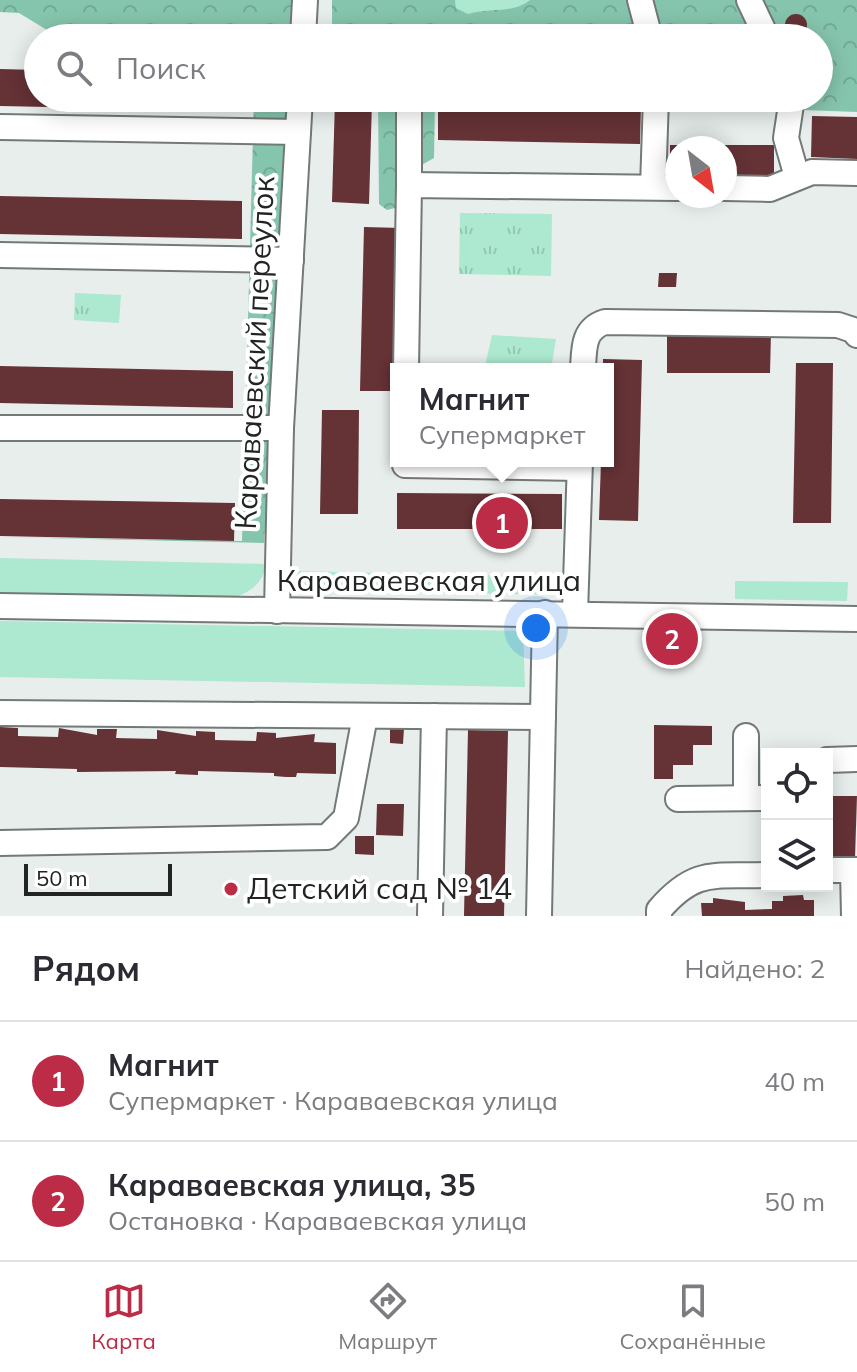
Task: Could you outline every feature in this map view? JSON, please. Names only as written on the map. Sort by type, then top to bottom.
[{"type":"street","points":[[304,24],[305,0]]},
{"type":"street","points":[[640,0],[646,24]]},
{"type":"street","points":[[749,0],[760,24]]},
{"type":"street","name":"Караваевский переулок","points":[[277,611],[281,428],[299,112]]},
{"type":"street","points":[[406,363],[409,112]]},
{"type":"street","points":[[409,185],[665,188],[657,112]]},
{"type":"street","points":[[791,112],[787,152],[797,177]]},
{"type":"street","points":[[0,127],[298,132]]},
{"type":"street","points":[[737,188],[770,189],[812,172],[857,173]]},
{"type":"street","points":[[0,255],[291,260]]},
{"type":"street","points":[[584,363],[587,334],[594,325],[605,322],[838,325],[853,330],[857,335]]},
{"type":"street","points":[[0,428],[281,428]]},
{"type":"street","points":[[575,613],[579,467]]},
{"type":"street","name":"Караваевская улица","points":[[0,606],[857,619]]},
{"type":"street","points":[[857,606],[857,619]]},
{"type":"street","points":[[539,916],[545,613]]},
{"type":"street","points":[[0,713],[543,717]]},
{"type":"street","points":[[0,843],[311,840],[327,837],[346,818],[365,716]]},
{"type":"street","points":[[430,916],[434,716]]},
{"type":"street","points":[[678,799],[757,798],[746,736]]},
{"type":"street","points":[[833,760],[857,759]]},
{"type":"street","points":[[833,870],[855,870],[854,916]]},
{"type":"street","points":[[659,916],[659,910],[677,889],[697,877],[761,875]]},
{"type":"green space","points":[[0,0],[297,0],[296,24],[37,24],[19,13],[0,12]]},
{"type":"green space","points":[[332,0],[455,0],[456,8],[468,14],[508,9],[530,0],[857,0],[857,112],[833,111],[833,24],[332,24]]},
{"type":"green space","points":[[455,0],[530,0],[508,9],[468,14],[456,8]]},
{"type":"green space","points":[[254,112],[290,112],[264,543],[0,537],[242,541]]},
{"type":"green space","points":[[378,112],[435,112],[434,158],[404,175],[399,207],[387,210],[379,204]]},
{"type":"green space","points":[[460,213],[552,214],[551,276],[459,274]]},
{"type":"green space","points":[[75,293],[121,295],[119,323],[74,320]]},
{"type":"green space","points":[[492,335],[556,339],[552,363],[486,363]]},
{"type":"green space","points":[[0,558],[266,564],[256,585],[235,597],[0,593]]},
{"type":"green space","points":[[292,571],[567,577],[567,595],[328,591],[302,585]]},
{"type":"green space","points":[[735,581],[848,582],[847,601],[735,599]]},
{"type":"green space","points":[[0,621],[523,631],[525,687],[0,677]]},
{"type":"building","points":[[796,14],[807,24],[785,24],[788,17]]},
{"type":"building","points":[[0,69],[24,70],[24,106],[0,106]]},
{"type":"building","points":[[335,112],[372,112],[369,204],[332,202]]},
{"type":"building","points":[[438,112],[641,112],[640,144],[438,140]]},
{"type":"building","points":[[812,116],[857,117],[857,159],[811,157]]},
{"type":"building","points":[[737,145],[774,145],[774,180],[737,180]]},
{"type":"building","points":[[0,196],[242,201],[242,239],[0,234]]},
{"type":"building","points":[[364,227],[402,228],[397,363],[390,363],[390,391],[360,391]]},
{"type":"building","points":[[659,273],[677,273],[676,287],[658,287]]},
{"type":"building","points":[[667,333],[771,333],[770,373],[667,373]]},
{"type":"building","points":[[603,359],[642,360],[638,521],[599,520],[601,467],[614,467],[614,363],[603,363]]},
{"type":"building","points":[[796,363],[833,363],[831,523],[793,523]]},
{"type":"building","points":[[0,366],[233,371],[233,408],[0,403]]},
{"type":"building","points":[[322,410],[359,410],[358,514],[320,514]]},
{"type":"building","points":[[397,493],[562,494],[562,529],[397,529]]},
{"type":"building","points":[[0,499],[235,503],[234,541],[0,536]]},
{"type":"building","points":[[654,725],[712,726],[712,745],[693,745],[693,765],[673,765],[673,779],[654,779]]},
{"type":"building","points":[[0,727],[18,728],[18,736],[58,737],[59,728],[97,735],[97,729],[117,729],[116,738],[157,739],[157,730],[196,736],[196,731],[215,732],[215,740],[256,741],[257,732],[276,733],[276,738],[315,734],[314,742],[336,743],[336,774],[297,773],[296,777],[286,777],[274,776],[274,773],[198,771],[198,775],[175,774],[176,771],[77,772],[77,769],[0,767]]},
{"type":"building","points":[[390,727],[404,728],[403,744],[390,743]]},
{"type":"building","points":[[468,730],[508,731],[504,916],[464,916]]},
{"type":"building","points":[[833,796],[857,796],[855,858],[833,859]]},
{"type":"building","points":[[377,804],[404,804],[403,836],[376,835]]},
{"type":"building","points":[[355,836],[374,836],[374,855],[355,854]]},
{"type":"building","points":[[803,895],[804,900],[814,900],[814,916],[702,916],[701,903],[713,903],[713,898],[745,902],[745,910],[772,909],[772,901],[783,901],[783,896]]},
{"type":"place","name":"Магнит","points":[[502,523]]},
{"type":"place","name":"Караваевская улица, 35","points":[[672,639]]},
{"type":"place","name":"Детский сад № 14","points":[[231,889]]}]
